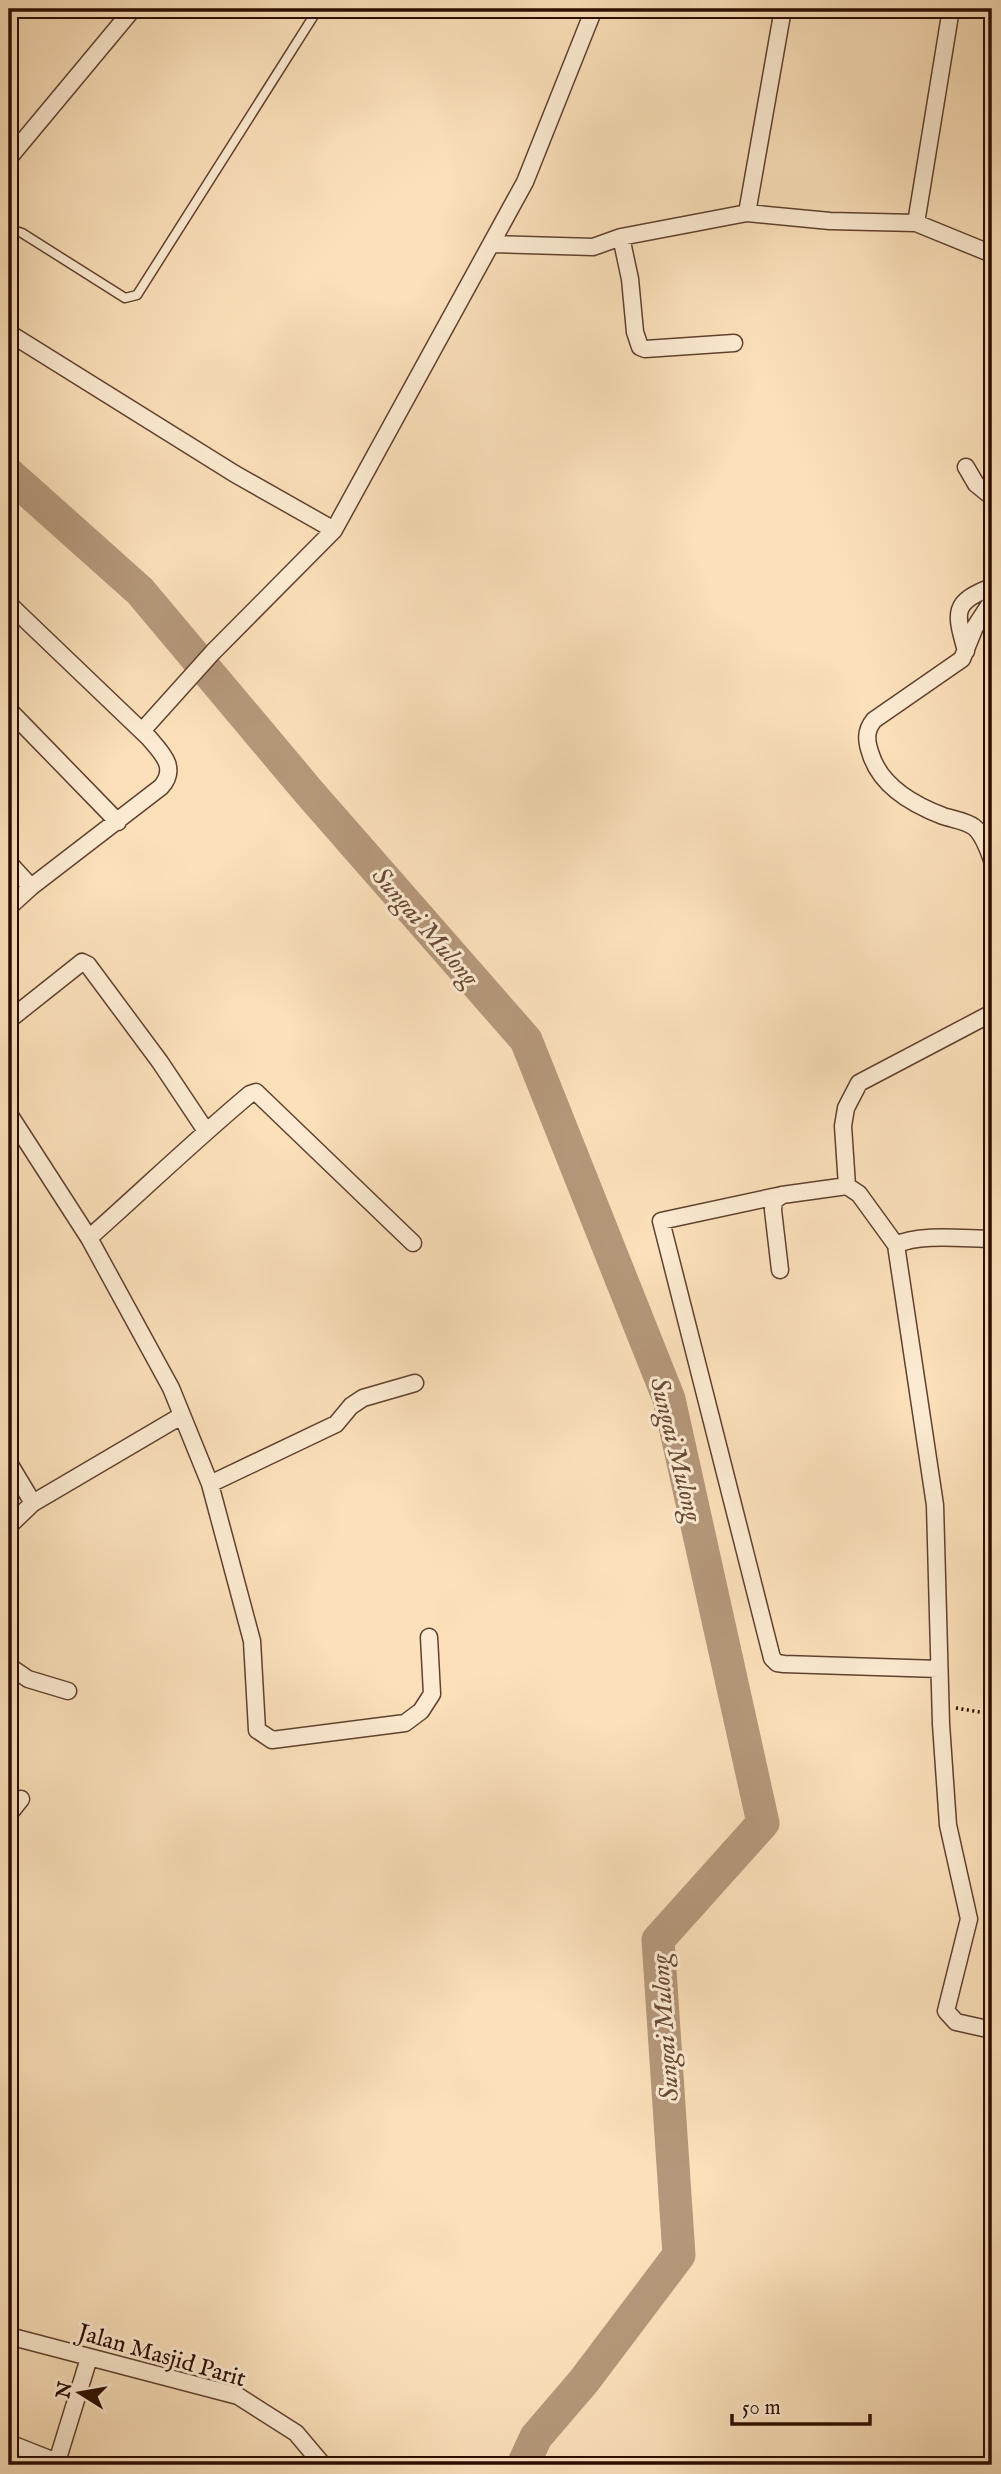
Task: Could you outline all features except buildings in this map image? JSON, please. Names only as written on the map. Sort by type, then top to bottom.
[{"type":"street","points":[[9,158],[133,9]]},
{"type":"street","points":[[142,731],[213,652],[334,530],[525,182],[594,9]]},
{"type":"street","points":[[747,213],[783,9]]},
{"type":"street","points":[[916,223],[951,9]]},
{"type":"street","points":[[491,244],[593,247],[621,237],[747,213],[830,221],[916,223],[992,254]]},
{"type":"street","points":[[621,237],[630,279],[635,332],[640,347],[645,349],[734,343]]},
{"type":"street","points":[[9,333],[235,474],[334,530]]},
{"type":"street","points":[[966,467],[976,484],[992,497]]},
{"type":"street","points":[[966,651],[959,622],[960,609],[965,599],[992,587]]},
{"type":"street","points":[[992,601],[987,620],[961,659],[874,720],[868,727],[867,734],[875,768],[887,781],[925,809],[974,827],[992,860]]},
{"type":"street","points":[[9,604],[142,731],[166,757],[169,767],[167,780],[9,907]]},
{"type":"street","points":[[9,710],[118,822]]},
{"type":"street","points":[[9,863],[31,887]]},
{"type":"street","points":[[9,1020],[82,962],[88,965],[160,1062],[206,1131]]},
{"type":"street","points":[[847,1186],[843,1126],[846,1108],[859,1083],[992,1013]]},
{"type":"street","points":[[89,1238],[206,1131],[250,1094],[256,1092],[413,1243]]},
{"type":"street","points":[[9,1114],[16,1137],[89,1238],[171,1388],[210,1484],[253,1641],[257,1730],[272,1740],[405,1723],[421,1712],[432,1694],[429,1637]]},
{"type":"street","points":[[939,1669],[784,1664],[777,1663],[772,1658],[661,1221],[782,1195],[847,1186],[859,1194],[896,1245],[935,1505],[940,1706],[948,1825],[969,1919],[946,2011],[956,2022],[992,2030]]},
{"type":"street","points":[[780,1270],[773,1210],[774,1201],[782,1195]]},
{"type":"street","points":[[896,1245],[928,1239],[992,1239]]},
{"type":"street","points":[[210,1484],[336,1424],[351,1406],[363,1398],[415,1383]]},
{"type":"street","points":[[9,1525],[33,1503],[181,1416]]},
{"type":"street","points":[[9,1463],[33,1503]]},
{"type":"street","points":[[9,1666],[28,1679],[68,1691]]},
{"type":"street","points":[[9,1814],[21,1800]]},
{"type":"street","name":"Jalan Masjid Parit","points":[[9,2336],[238,2396],[296,2434],[323,2465]]},
{"type":"street","points":[[9,2443],[56,2464],[89,2358]]},
{"type":"lane","points":[[9,233],[22,233],[125,298],[136,295],[318,9]]},
{"type":"path","points":[[940,1706],[992,1714]]},
{"type":"waterway","name":"Sungai Mulong","points":[[9,474],[140,591],[308,791],[526,1040],[669,1399],[763,1823],[658,1940],[679,2255],[584,2381],[536,2437],[523,2465]]}]
